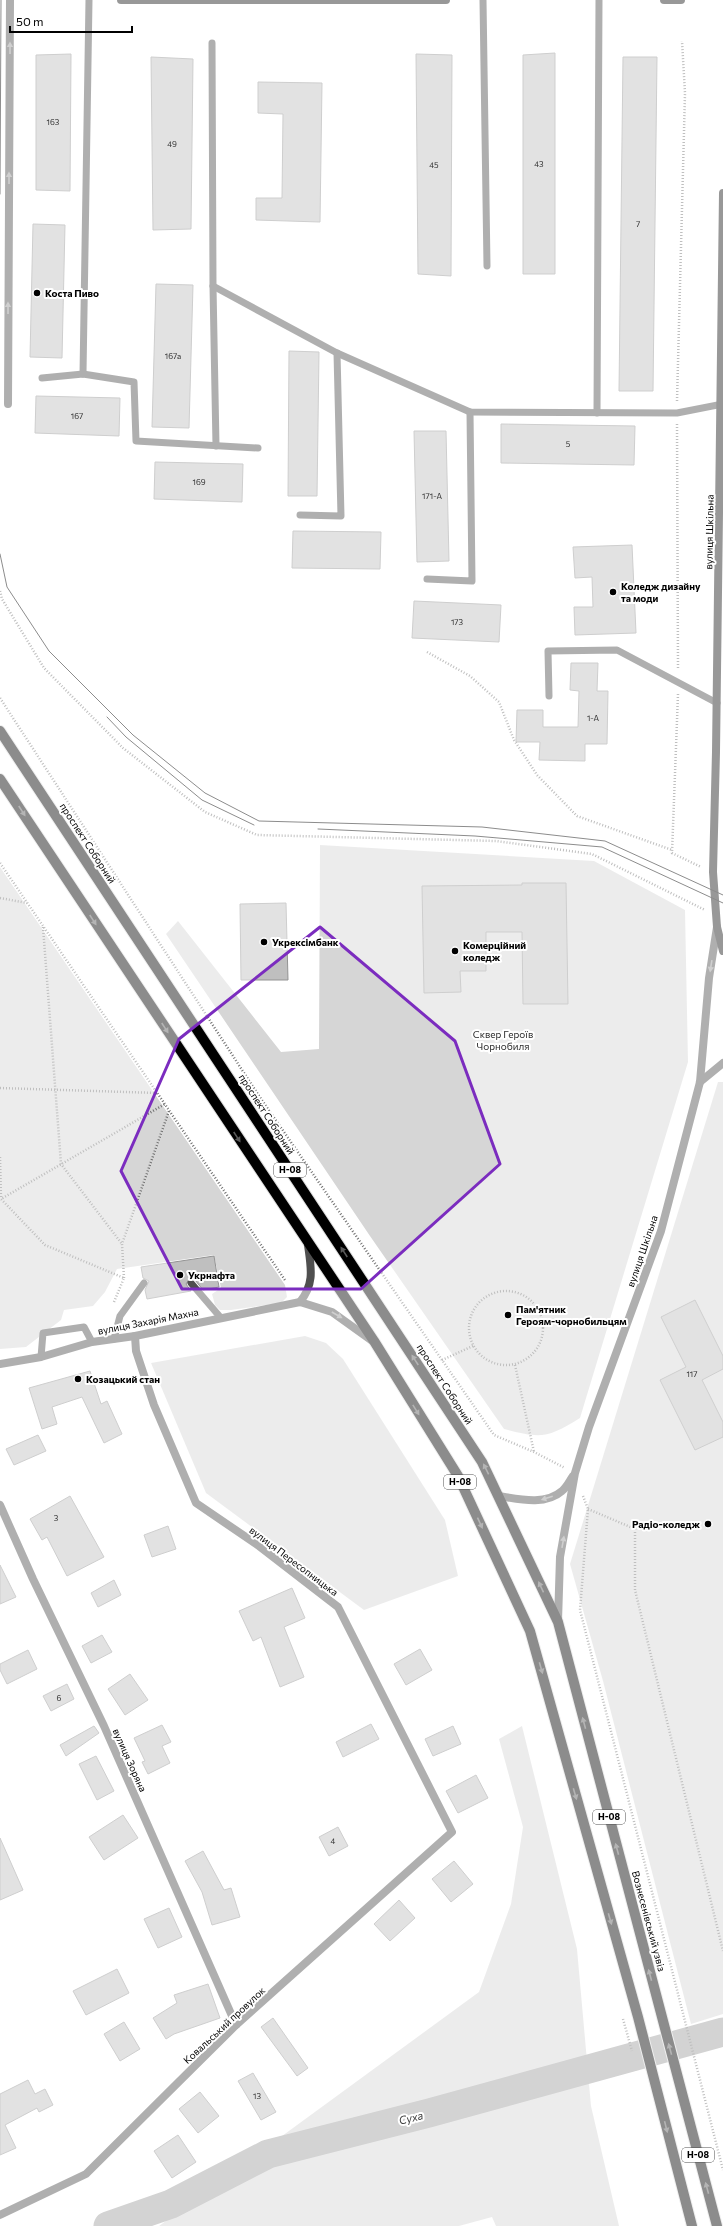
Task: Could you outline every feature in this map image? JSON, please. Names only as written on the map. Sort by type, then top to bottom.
[{"type":"main road","points":[[121,0],[446,0]]},
{"type":"main road","points":[[664,0],[681,0]]},
{"type":"main road","name":"вулиця Шкільна","points":[[723,192],[722,404],[713,872],[717,927],[723,951]]},
{"type":"main road","name":"проспект Соборний","points":[[0,731],[482,1462],[558,1622]]},
{"type":"main road","name":"Н-08","points":[[0,779],[308,1245],[374,1341],[458,1476],[530,1631],[638,2017],[692,2226]]},
{"type":"main road","name":"Вознесенівський узвіз","points":[[558,1622],[717,2226]]},
{"type":"street","points":[[8,404],[4,347],[10,0]]},
{"type":"street","name":"вулиця Шкільна","points":[[558,1622],[560,1557],[575,1473],[589,1427],[660,1231],[700,1082],[708,978],[717,927]]},
{"type":"street","points":[[700,1082],[723,1063]]},
{"type":"street","points":[[308,1245],[311,1273],[310,1288],[300,1302],[332,1312],[374,1341]]},
{"type":"street","name":"вулиця Захарія Махна","points":[[0,1364],[41,1357],[92,1342],[135,1336],[300,1302]]},
{"type":"street","name":"вулиця Пересопницька","points":[[135,1336],[136,1351],[154,1406],[196,1503],[259,1546],[338,1608],[452,1832]]},
{"type":"street","name":"вулиця Шкільна","points":[[498,1496],[526,1500],[546,1499],[562,1491],[575,1473]]},
{"type":"street","name":"вулиця Зоряна","points":[[0,1505],[33,1579],[104,1726],[236,2025]]},
{"type":"street","name":"Ковальський провулок","points":[[0,2215],[86,2174],[236,2025],[452,1832]]},
{"type":"lane","points":[[84,374],[88,0]]},
{"type":"lane","points":[[482,0],[487,266]]},
{"type":"lane","points":[[597,413],[599,0]]},
{"type":"lane","points":[[212,43],[213,286],[216,446]]},
{"type":"lane","points":[[213,286],[337,353],[470,412],[677,413],[722,404]]},
{"type":"lane","points":[[300,515],[341,516],[337,353]]},
{"type":"lane","points":[[42,378],[84,374],[134,382],[136,441],[258,448]]},
{"type":"lane","points":[[427,579],[472,581],[470,412]]},
{"type":"lane","points":[[549,696],[548,651],[616,650],[717,703]]},
{"type":"lane","points":[[114,1339],[120,1316],[144,1283]]},
{"type":"lane","points":[[191,1283],[221,1318]]},
{"type":"lane","points":[[41,1357],[43,1332],[84,1327],[92,1342]]},
{"type":"path","points":[[682,41],[685,93],[677,413],[678,682],[672,853],[713,872]]},
{"type":"path","points":[[0,591],[2,599],[44,668],[123,748],[205,812],[257,835],[496,841],[592,854],[716,916]]},
{"type":"path","points":[[427,652],[470,676],[499,702],[514,740],[537,775],[577,816],[672,850]]},
{"type":"path","points":[[0,698],[259,1096],[494,1436],[534,1452],[575,1473]]},
{"type":"path","points":[[0,862],[285,1280]]},
{"type":"path","points":[[0,898],[27,903]]},
{"type":"path","points":[[43,926],[61,1164],[122,1244]]},
{"type":"path","points":[[0,1088],[158,1093]]},
{"type":"path","points":[[2,1199],[165,1104]]},
{"type":"path","points":[[112,1309],[124,1278],[122,1244],[170,1111]]},
{"type":"path","points":[[0,1157],[2,1199],[45,1245],[124,1278]]},
{"type":"path","points":[[509,1291],[522,1294],[532,1301],[540,1312],[543,1325],[542,1338],[537,1349],[528,1359],[505,1366],[493,1364],[483,1358],[473,1346],[468,1327],[470,1316],[476,1305],[484,1297],[496,1292],[509,1291]]},
{"type":"path","points":[[442,1360],[473,1346]]},
{"type":"path","points":[[515,1364],[534,1452]]},
{"type":"path","points":[[583,1495],[588,1509],[580,1610],[723,2170]]},
{"type":"path","points":[[588,1509],[635,1529],[635,1590],[723,1951]]},
{"type":"highlighted area","points":[[320,927],[455,1041],[500,1164],[361,1289],[182,1289],[121,1171],[179,1039]]},
{"type":"green space","name":"Сквер Героїв Чорнобиля","points":[[320,845],[594,861],[685,910],[688,1062],[580,1418],[560,1430],[544,1435],[536,1435],[504,1429],[370,1236],[166,934],[178,921],[281,1052],[319,1049]]},
{"type":"green space","points":[[0,867],[285,1285],[287,1297],[281,1303],[231,1310],[220,1310],[215,1305],[212,1294],[221,1288],[214,1255],[117,1269],[105,1292],[93,1306],[64,1310],[61,1320],[26,1347],[0,1349]]},
{"type":"green space","points":[[718,1082],[723,1082],[723,2014],[691,2024],[603,1681],[570,1564]]},
{"type":"green space","points":[[305,1336],[326,1343],[343,1359],[445,1520],[458,1576],[364,1610],[206,1493],[151,1363]]},
{"type":"green space","points":[[522,1726],[577,1949],[591,2106],[619,2226],[496,2226],[492,2217],[459,2226],[159,2226],[479,1992],[511,1904],[523,1827],[499,1739]]},
{"type":"building","points":[[555,53],[555,274],[523,274],[523,55]]},
{"type":"building","points":[[71,54],[70,191],[36,190],[36,55]]},
{"type":"building","points":[[416,54],[452,55],[451,276],[418,274]]},
{"type":"building","points":[[151,57],[193,59],[191,229],[153,230]]},
{"type":"building","points":[[623,57],[657,57],[653,391],[619,391]]},
{"type":"building","points":[[258,82],[322,83],[320,222],[256,220],[256,198],[282,198],[283,114],[258,113]]},
{"type":"building","points":[[33,224],[65,225],[62,358],[30,357]]},
{"type":"building","points":[[156,284],[193,285],[189,428],[152,427]]},
{"type":"building","points":[[289,351],[319,352],[317,496],[288,496]]},
{"type":"building","points":[[36,396],[120,398],[119,436],[35,433]]},
{"type":"building","points":[[501,424],[635,426],[634,465],[501,463]]},
{"type":"building","points":[[414,431],[446,431],[449,561],[417,562]]},
{"type":"building","points":[[155,462],[243,464],[242,502],[154,499]]},
{"type":"building","points":[[293,531],[381,532],[380,569],[292,568]]},
{"type":"building","name":"Коледж дизайну та моди","points":[[632,545],[636,633],[575,635],[574,607],[593,607],[592,577],[575,578],[573,547]]},
{"type":"building","points":[[414,601],[501,605],[499,642],[412,638]]},
{"type":"building","points":[[571,663],[598,663],[597,691],[608,691],[607,744],[585,744],[585,761],[539,760],[540,742],[516,742],[517,710],[543,710],[543,727],[578,727],[579,691],[570,690]]},
{"type":"building","name":"Комерційний коледж","points":[[522,883],[566,883],[568,1004],[523,1004],[522,932],[486,932],[486,971],[460,971],[461,992],[424,993],[422,886],[522,885]]},
{"type":"building","name":"Укрексімбанк","points":[[286,903],[288,980],[241,980],[240,904]]},
{"type":"building","name":"Укрнафта","points":[[214,1256],[219,1287],[203,1290],[195,1280],[190,1278],[186,1284],[191,1291],[147,1299],[145,1290],[149,1281],[143,1278],[141,1267]]},
{"type":"building","points":[[695,1300],[723,1356],[723,1369],[702,1380],[723,1422],[723,1437],[695,1450],[660,1380],[686,1367],[661,1317]]},
{"type":"building","points":[[90,1371],[101,1404],[107,1401],[122,1434],[104,1443],[82,1397],[52,1407],[57,1424],[42,1429],[29,1388]]},
{"type":"building","points":[[38,1435],[46,1451],[14,1465],[6,1449]]},
{"type":"building","points":[[70,1496],[104,1557],[67,1576],[47,1537],[42,1540],[30,1519]]},
{"type":"building","points":[[168,1526],[176,1549],[152,1557],[144,1535]]},
{"type":"building","points":[[0,1565],[16,1597],[0,1604]]},
{"type":"building","points":[[114,1580],[121,1595],[98,1607],[91,1593]]},
{"type":"building","points":[[292,1588],[305,1618],[284,1627],[304,1677],[280,1687],[261,1637],[253,1641],[239,1611]]},
{"type":"building","points":[[102,1635],[112,1652],[91,1663],[82,1646]]},
{"type":"building","points":[[420,1649],[432,1670],[406,1685],[394,1664]]},
{"type":"building","points":[[28,1650],[37,1669],[7,1684],[0,1670],[0,1664]]},
{"type":"building","points":[[130,1674],[148,1700],[125,1715],[108,1689]]},
{"type":"building","points":[[67,1684],[74,1699],[51,1711],[43,1696]]},
{"type":"building","points":[[371,1724],[379,1739],[343,1757],[336,1742]]},
{"type":"building","points":[[162,1725],[171,1742],[162,1746],[170,1763],[148,1774],[142,1762],[145,1761],[134,1738]]},
{"type":"building","points":[[94,1726],[99,1733],[66,1756],[60,1745]]},
{"type":"building","points":[[453,1726],[461,1744],[433,1756],[425,1739]]},
{"type":"building","points":[[96,1756],[114,1791],[97,1800],[79,1764]]},
{"type":"building","points":[[476,1775],[488,1798],[458,1813],[446,1791]]},
{"type":"building","points":[[123,1815],[138,1838],[104,1860],[89,1837]]},
{"type":"building","points":[[338,1827],[348,1846],[329,1856],[319,1837]]},
{"type":"building","points":[[0,1838],[23,1890],[0,1900]]},
{"type":"building","points":[[203,1851],[224,1890],[231,1888],[240,1917],[212,1925],[202,1892],[185,1861]]},
{"type":"building","points":[[454,1861],[473,1884],[451,1902],[432,1879]]},
{"type":"building","points":[[399,1900],[415,1918],[390,1941],[374,1924]]},
{"type":"building","points":[[169,1908],[182,1937],[158,1948],[144,1919]]},
{"type":"building","points":[[117,1969],[129,1993],[86,2015],[73,1991]]},
{"type":"building","points":[[208,1984],[220,2018],[174,2034],[166,2039],[153,2018],[177,2003],[174,1995]]},
{"type":"building","points":[[273,2018],[308,2068],[297,2076],[261,2027]]},
{"type":"building","points":[[124,2022],[140,2049],[120,2061],[104,2034]]},
{"type":"building","points":[[253,2073],[276,2112],[261,2120],[238,2081]]},
{"type":"building","points":[[28,2080],[35,2094],[45,2089],[53,2105],[39,2112],[37,2108],[5,2125],[16,2148],[0,2155],[0,2094]]},
{"type":"building","points":[[200,2092],[219,2116],[198,2133],[179,2109]]},
{"type":"building","points":[[178,2135],[196,2162],[172,2178],[154,2151]]},
{"type":"waterway","name":"Суха","points":[[108,2226],[171,2204],[268,2154],[429,2113],[723,2032]]},
{"type":"tram line","points":[[0,194],[1,0]]},
{"type":"tram line","points":[[0,554],[7,587],[49,651],[133,735],[205,793],[259,821],[482,827],[605,841],[723,895]]},
{"type":"tram line","points":[[107,717],[126,737],[202,800],[254,825]]},
{"type":"tram line","points":[[318,829],[475,836],[602,847],[723,903]]},
{"type":"place","name":"Коста Пиво","points":[[37,293]]},
{"type":"place","name":"Коледж дизайну та моди","points":[[613,592]]},
{"type":"place","name":"Укрексімбанк","points":[[264,942]]},
{"type":"place","name":"Комерційний коледж","points":[[455,951]]},
{"type":"place","name":"Укрнафта","points":[[180,1275]]},
{"type":"place","name":"Пам'ятник Героям-чорнобильцям","points":[[508,1315]]},
{"type":"place","name":"Козацький стан","points":[[78,1379]]},
{"type":"place","name":"Радіо-коледж","points":[[708,1524]]}]
